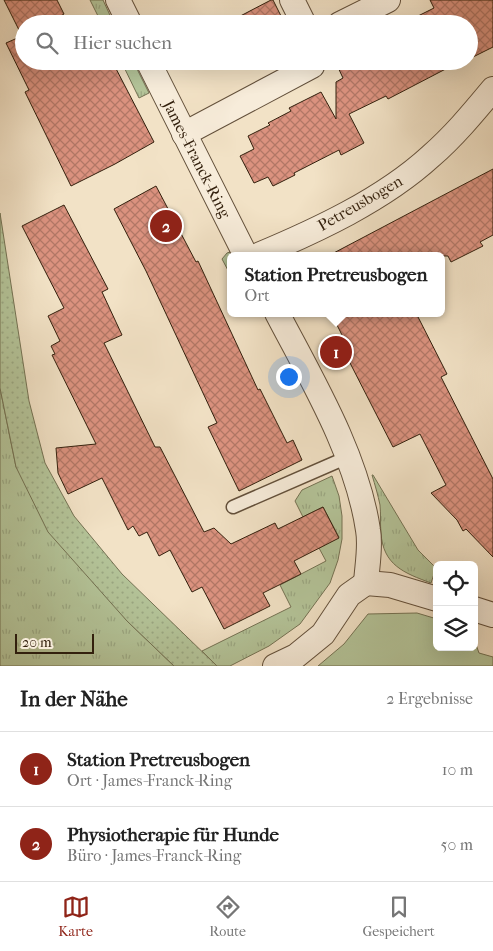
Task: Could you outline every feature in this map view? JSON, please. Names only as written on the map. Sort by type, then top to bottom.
[{"type":"street","points":[[118,0],[126,15]]},
{"type":"street","points":[[292,0],[300,15]]},
{"type":"street","points":[[358,15],[388,0]]},
{"type":"street","name":"James-Franck-Ring","points":[[152,70],[244,252]]},
{"type":"street","points":[[184,134],[304,70]]},
{"type":"street","name":"Petreusbogen","points":[[265,252],[373,199],[401,181],[430,158],[493,90]]},
{"type":"street","points":[[278,317],[318,391],[360,488],[369,532],[366,583]]},
{"type":"street","points":[[275,666],[296,656],[323,634],[350,595],[366,583],[390,585],[433,597]]},
{"type":"street","points":[[478,611],[493,615]]},
{"type":"lane","points":[[233,507],[348,457]]},
{"type":"green space","points":[[90,0],[103,0],[110,15],[98,15]]},
{"type":"green space","points":[[125,70],[138,70],[149,93],[139,98]]},
{"type":"green space","points":[[0,213],[29,401],[45,463],[74,516],[122,574],[217,666],[174,666],[127,621],[48,532],[16,467],[0,388]]},
{"type":"green space","points":[[227,253],[227,268],[222,259]]},
{"type":"green space","points":[[0,388],[16,467],[127,621],[174,666],[0,666]]},
{"type":"green space","points":[[372,475],[418,550],[433,565],[431,583],[404,571],[386,553],[381,533],[380,505]]},
{"type":"green space","points":[[332,476],[339,496],[342,516],[342,539],[338,560],[330,583],[300,624],[269,646],[230,666],[217,666],[202,651],[291,607],[280,585],[326,561],[319,548],[339,537],[323,507],[303,517],[295,501],[302,490]]},
{"type":"green space","points":[[417,613],[433,618],[433,651],[478,650],[479,653],[493,657],[493,666],[318,666],[344,644],[368,614]]},
{"type":"building","points":[[4,0],[57,0],[64,14],[15,15],[15,22]]},
{"type":"building","points":[[273,0],[280,15],[242,15]]},
{"type":"building","points":[[430,0],[493,0],[493,47],[478,54],[478,15],[420,15],[434,8]]},
{"type":"building","points":[[15,39],[15,61],[6,43]]},
{"type":"building","points":[[19,70],[117,70],[154,142],[71,186],[25,92],[29,90]]},
{"type":"building","points":[[339,70],[444,70],[388,99],[386,96],[349,114],[364,143],[341,155],[339,150],[273,186],[268,177],[254,183],[240,156],[254,149],[248,136],[270,125],[268,123],[291,111],[289,108],[321,92],[336,119],[336,82],[343,78]]},
{"type":"building","points":[[493,169],[493,235],[480,242],[483,246],[451,262],[448,256],[445,256],[445,252],[336,252]]},
{"type":"building","points":[[156,186],[196,262],[198,261],[258,390],[260,389],[287,443],[293,440],[302,460],[239,491],[208,427],[217,423],[146,271],[114,209]]},
{"type":"building","points":[[64,205],[108,289],[102,292],[122,335],[104,343],[155,447],[160,447],[204,532],[214,528],[231,544],[275,523],[278,529],[323,507],[339,538],[294,561],[301,574],[263,593],[270,606],[224,629],[202,587],[192,592],[170,550],[159,556],[147,532],[139,536],[133,526],[128,530],[102,478],[68,494],[58,473],[56,448],[96,444],[52,355],[55,354],[51,346],[60,341],[48,316],[64,308],[22,226]]},
{"type":"building","points":[[333,317],[418,317],[447,374],[441,377],[493,479],[493,557],[466,529],[463,531],[457,520],[431,493],[446,485],[420,434],[393,447],[349,361],[347,362],[337,343],[344,339]]},
{"type":"place","name":"Physiotherapie für Hunde","points":[[166,226]]},
{"type":"place","name":"Station Pretreusbogen","points":[[336,352]]}]
